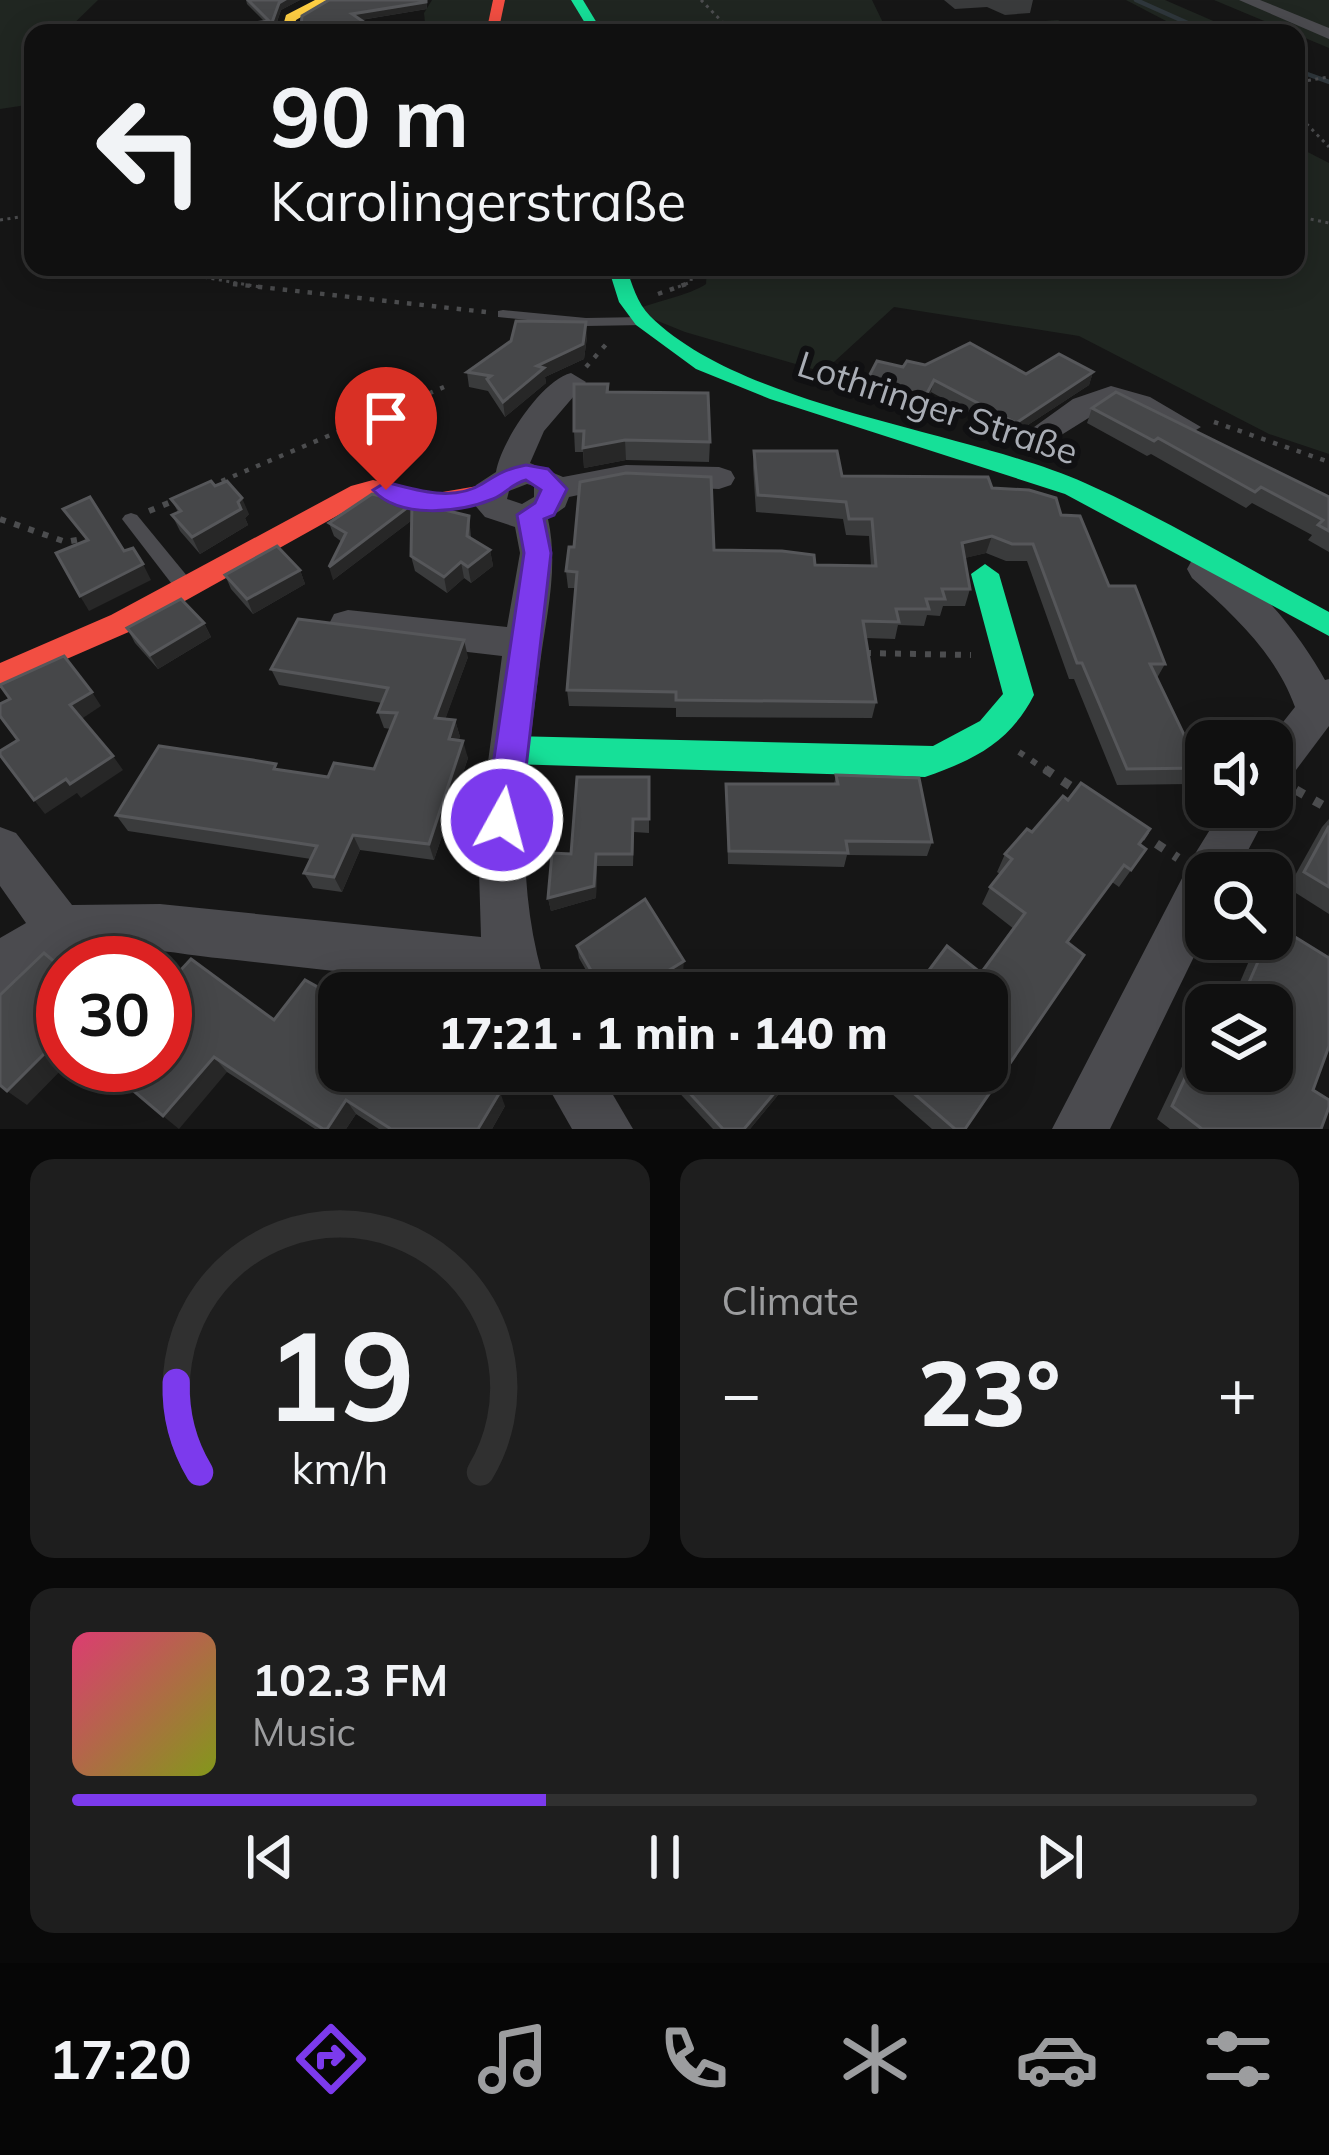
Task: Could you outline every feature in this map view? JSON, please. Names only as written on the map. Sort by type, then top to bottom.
[{"type":"street","points":[[288,24],[290,18],[324,0]]},
{"type":"street","points":[[1247,0],[1305,24]]},
{"type":"street","points":[[619,276],[630,315]]},
{"type":"street","name":"Lothringer Straße","points":[[630,315],[682,351],[736,378],[1028,470],[1157,530],[1329,625]]},
{"type":"street","points":[[571,382],[519,441],[490,502],[499,511],[542,502],[606,477],[719,478]]},
{"type":"street","points":[[1039,434],[1104,392],[1121,394],[1197,433]]},
{"type":"street","points":[[0,676],[65,651],[373,488],[431,502],[500,483]]},
{"type":"street","points":[[514,972],[498,854],[542,502]]},
{"type":"street","points":[[1157,530],[1244,602],[1323,703],[1293,742]]},
{"type":"street","points":[[511,750],[926,763],[964,751],[1012,713],[1019,695],[985,574]]},
{"type":"street","points":[[349,624],[525,644]]},
{"type":"street","points":[[0,848],[61,931]]},
{"type":"street","points":[[1080,1129],[1185,906]]},
{"type":"street","points":[[0,974],[20,955],[61,931],[92,925],[160,928],[460,963],[491,972]]},
{"type":"street","points":[[580,1092],[605,1129]]},
{"type":"lane","points":[[503,314],[630,315]]},
{"type":"lane","points":[[131,519],[185,587]]},
{"type":"path","points":[[701,0],[724,24]]},
{"type":"path","points":[[1305,122],[1329,147]]},
{"type":"path","points":[[183,276],[503,314]]},
{"type":"path","points":[[571,382],[630,315],[691,282],[691,276]]},
{"type":"path","points":[[0,519],[77,542],[443,387]]},
{"type":"path","points":[[1197,433],[1212,422],[1231,426],[1329,462]]},
{"type":"path","points":[[850,653],[1011,656]]},
{"type":"path","points":[[991,734],[1089,798]]},
{"type":"path","points":[[1128,824],[1185,861]]},
{"type":"shaded area","points":[[0,0],[98,0],[73,24],[24,24],[24,105],[0,109]]},
{"type":"shaded area","points":[[432,0],[872,0],[884,24],[425,24],[424,13]]},
{"type":"shaded area","points":[[1126,0],[1165,0],[1220,24],[1172,24]]},
{"type":"shaded area","points":[[1214,0],[1329,0],[1329,48],[1305,38],[1305,24],[1272,24]]},
{"type":"shaded area","points":[[1058,20],[1065,24],[1006,24]]},
{"type":"shaded area","points":[[1305,151],[1329,163],[1329,454],[1269,434],[1079,336],[894,307],[823,372],[685,332],[633,311],[706,284],[706,276],[1305,276]]},
{"type":"building","points":[[248,0],[284,0],[271,24],[247,24],[269,21]]},
{"type":"building","points":[[329,0],[426,0],[426,2],[352,14],[367,24],[301,24],[302,16]]},
{"type":"building","points":[[516,321],[586,322],[583,344],[537,366],[544,368],[503,402],[487,379],[491,376],[467,372],[511,341]]},
{"type":"building","points":[[970,343],[1026,374],[1059,354],[1093,372],[1016,423],[934,380],[924,399],[865,384],[877,361],[903,367],[907,361],[925,365]]},
{"type":"building","points":[[574,384],[608,384],[607,392],[708,393],[710,442],[625,440],[583,448],[584,431],[574,431]]},
{"type":"building","points":[[1116,392],[1329,497],[1329,531],[1318,525],[1323,520],[1261,487],[1255,492],[1092,408]]},
{"type":"building","points":[[754,451],[837,451],[842,476],[988,477],[992,488],[1029,490],[1056,498],[1061,515],[1080,516],[1109,586],[1135,586],[1165,664],[1150,664],[1185,737],[1185,768],[1127,769],[1082,663],[1077,663],[1033,544],[1012,544],[992,536],[962,543],[970,589],[942,589],[945,599],[926,599],[929,609],[896,609],[899,622],[863,621],[876,702],[676,700],[676,692],[567,690],[577,572],[566,571],[569,547],[574,547],[580,482],[626,473],[711,477],[714,550],[782,551],[814,555],[815,565],[876,566],[872,519],[849,519],[846,502],[758,495]]},
{"type":"building","points":[[211,481],[215,486],[227,481],[242,498],[238,502],[241,509],[192,537],[172,515],[181,511],[171,499]]},
{"type":"building","points":[[372,494],[412,504],[329,567],[346,533],[329,523]]},
{"type":"building","points":[[90,497],[124,551],[133,548],[143,564],[80,596],[56,553],[88,540],[63,509]]},
{"type":"building","points":[[412,502],[469,516],[467,536],[490,550],[468,567],[461,562],[444,577],[411,556]]},
{"type":"building","points":[[277,546],[300,570],[247,599],[225,575]]},
{"type":"building","points":[[181,599],[204,623],[150,655],[127,628]]},
{"type":"building","points":[[298,619],[464,640],[435,718],[455,720],[449,739],[463,741],[429,844],[353,835],[334,877],[304,873],[317,846],[116,815],[159,746],[328,777],[334,763],[374,769],[397,713],[378,712],[388,688],[271,669]]},
{"type":"building","points":[[64,656],[92,692],[70,705],[113,756],[34,800],[0,755],[18,740],[0,716],[0,704],[10,699],[0,685]]},
{"type":"building","points":[[836,775],[919,778],[932,842],[846,841],[848,853],[729,851],[726,784],[838,784]]},
{"type":"building","points":[[577,777],[649,777],[649,819],[633,819],[632,854],[596,854],[594,886],[548,898],[552,853],[571,854]]},
{"type":"building","points":[[1081,783],[1150,829],[1139,844],[1146,849],[1131,870],[1124,865],[1067,942],[1084,955],[1008,1066],[1008,972],[982,972],[1025,913],[990,887],[1012,859],[1005,854],[1027,829],[1032,832],[1063,796],[1068,800]]},
{"type":"building","points":[[1329,826],[1329,887],[1304,872]]},
{"type":"building","points":[[645,899],[684,961],[666,972],[592,972],[577,946]]},
{"type":"building","points":[[1293,936],[1329,958],[1329,1046],[1313,1090],[1329,1100],[1321,1129],[1202,1129],[1172,1106],[1185,1078],[1185,1092],[1293,1092],[1293,984],[1248,984],[1259,960],[1293,960]]},
{"type":"building","points":[[947,946],[980,972],[928,972]]},
{"type":"building","points":[[192,960],[274,1020],[305,980],[318,987],[318,1092],[500,1092],[478,1129],[391,1129],[346,1100],[323,1129],[214,1057],[192,1082]]},
{"type":"building","points":[[36,961],[36,1062],[7,1091],[0,1085],[0,995]]},
{"type":"building","points":[[135,1092],[184,1092],[163,1116]]},
{"type":"building","points":[[689,1092],[775,1092],[744,1129],[723,1129]]},
{"type":"building","points":[[912,1092],[990,1092],[965,1129],[955,1129]]},
{"type":"waterway","points":[[1136,0],[1190,24]]},
{"type":"waterway","points":[[1305,73],[1329,82]]},
{"type":"traffic: fast","points":[[577,0],[592,24]]},
{"type":"traffic: fast","points":[[620,276],[629,302],[643,321],[704,364],[778,394],[1074,488],[1329,625]]},
{"type":"traffic: fast","points":[[511,750],[925,763],[940,758],[991,730],[1019,695],[985,574]]},
{"type":"traffic: slow","points":[[289,24],[290,18],[324,0]]},
{"type":"traffic: jam","points":[[494,24],[499,0]]},
{"type":"traffic: jam","points":[[0,676],[121,623],[360,492],[373,488],[431,502],[489,492]]},
{"type":"route","points":[[386,490],[413,501],[431,502],[489,492],[501,478],[526,472],[549,480],[554,489],[553,499],[530,515],[538,553],[502,820]]}]
